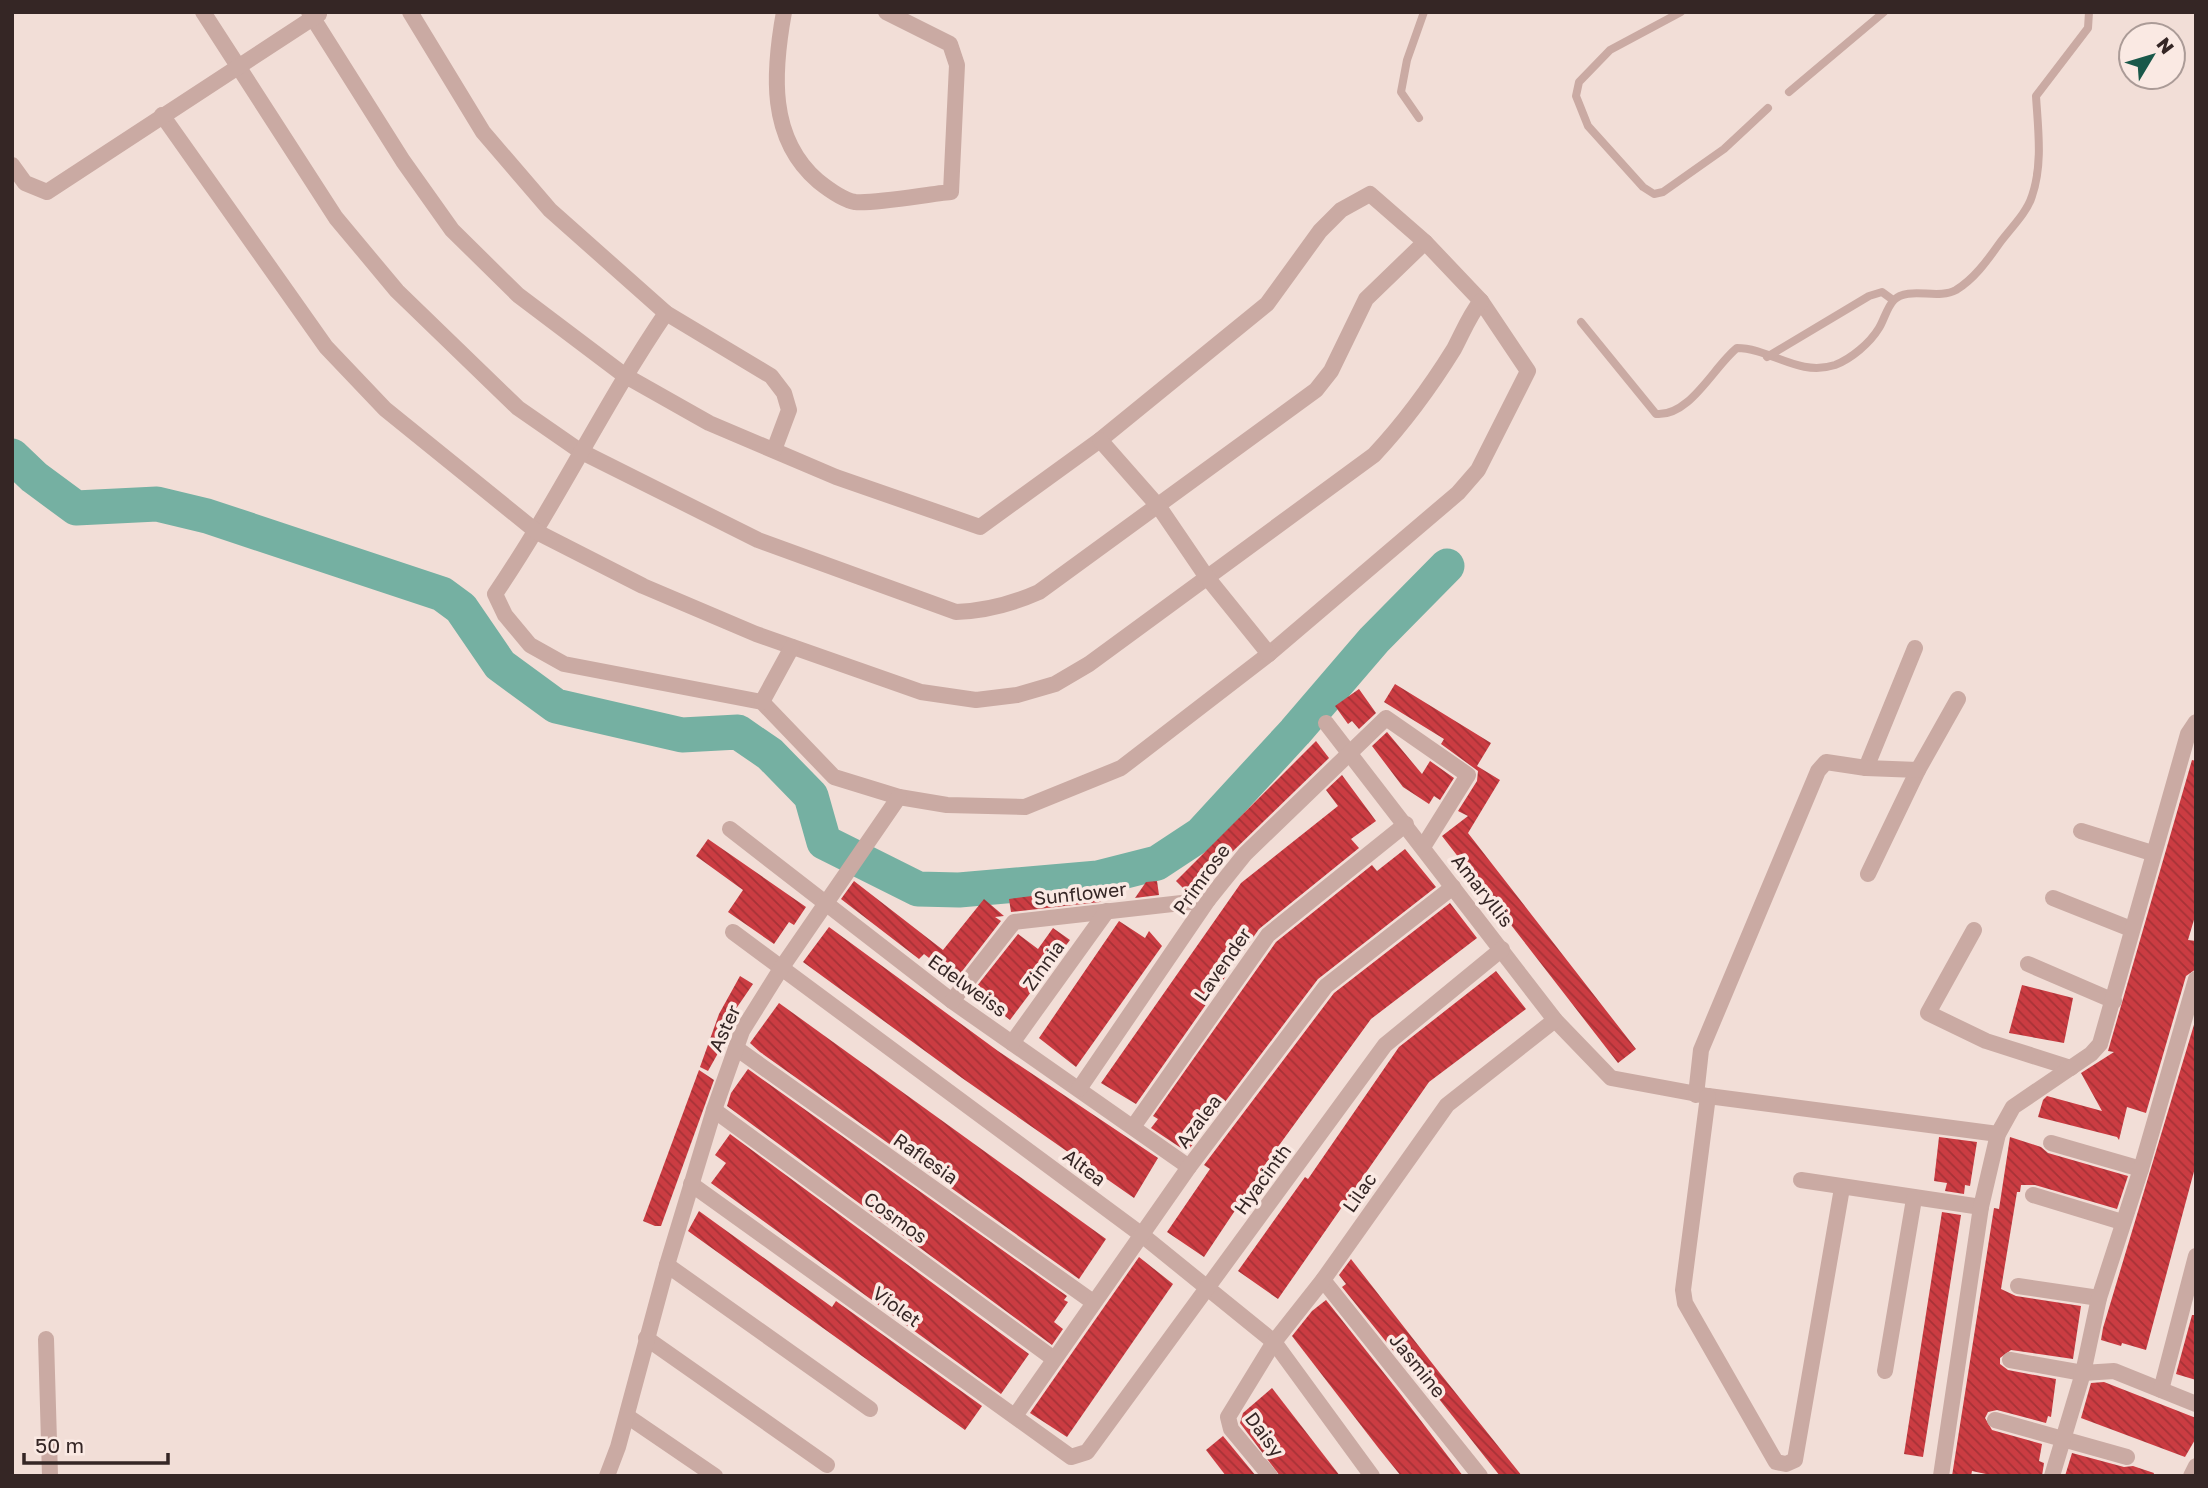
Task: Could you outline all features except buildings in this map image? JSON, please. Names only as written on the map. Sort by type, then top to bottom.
[{"type":"street","points":[[203,12],[336,218],[397,291],[518,408],[580,451],[758,540],[956,612],[977,612],[1013,603],[1039,592],[1316,390],[1331,371],[1366,299],[1425,242]]},
{"type":"street","points":[[410,12],[483,132],[550,210],[666,313],[771,376],[778,384],[789,410],[774,450]]},
{"type":"street","points":[[784,12],[775,86],[789,148],[807,171],[829,190],[854,202],[951,192],[957,65],[950,44],[886,12]]},
{"type":"street","points":[[12,165],[25,183],[47,192],[314,14],[403,160],[452,230],[518,295],[624,375],[709,423],[860,486],[981,527],[1100,440],[1267,304],[1320,230],[1341,209],[1370,194],[1425,242],[1480,301],[1528,371],[1478,470],[1458,493],[1269,654],[1121,768],[1026,807],[947,805],[899,797],[834,777],[762,702],[564,664],[530,645],[505,615],[495,594],[537,533],[624,375],[666,313]]},
{"type":"street","points":[[162,115],[326,347],[385,409],[537,533],[643,586],[792,647],[921,692],[976,700],[1017,695],[1055,684],[1089,664],[1374,455],[1406,418],[1454,347],[1480,301]]},
{"type":"street","points":[[1100,440],[1159,507],[1206,576],[1269,654]]},
{"type":"street","points":[[762,702],[792,647]]},
{"type":"street","points":[[1866,768],[1915,648]]},
{"type":"street","points":[[1868,874],[1918,770],[1958,699]]},
{"type":"street","name":"Primrose","points":[[1079,1089],[1208,900],[1245,854],[1386,718],[1468,775],[1423,847]]},
{"type":"street","points":[[1941,1476],[1981,1208],[1998,1135],[2013,1107],[2071,1068],[2100,1044],[2114,1001],[2152,853],[2188,734],[2196,722]]},
{"type":"street","name":"Amaryllis","points":[[1326,723],[1555,1020],[1611,1079],[1702,1096]]},
{"type":"street","points":[[1842,1188],[1796,1460],[1786,1464],[1776,1462],[1685,1303],[1683,1290],[1702,1096],[1701,1051],[1818,771],[1826,762],[1866,768],[1918,770]]},
{"type":"street","name":"Aster","points":[[607,1476],[627,1416],[646,1338],[713,1110],[742,1031],[782,967],[899,797]]},
{"type":"street","name":"Lavender","points":[[1133,1127],[1268,935],[1406,824]]},
{"type":"street","name":"Edelweiss","points":[[730,829],[952,1001],[1189,1167]]},
{"type":"street","points":[[2081,831],[2152,853]]},
{"type":"street","name":"Azalea","points":[[1015,1416],[1189,1167],[1326,986],[1453,887]]},
{"type":"street","points":[[2053,898],[2131,929]]},
{"type":"street","name":"Sunflower","points":[[952,1001],[1014,922],[1208,900]]},
{"type":"street","name":"Zinnia","points":[[1012,1043],[1107,911]]},
{"type":"street","points":[[1974,930],[1928,1013],[1986,1041],[2071,1068]]},
{"type":"street","name":"Altea","points":[[733,932],[1142,1235],[1274,1342],[1372,1476]]},
{"type":"street","name":"Hyacinth","points":[[1080,1456],[1087,1452],[1208,1289],[1385,1045],[1502,949]]},
{"type":"street","points":[[2028,964],[2114,1001]]},
{"type":"street","points":[[2052,1476],[2083,1373],[2099,1298],[2141,1169],[2196,979]]},
{"type":"street","name":"Lilac","points":[[1228,1418],[1274,1342],[1323,1280],[1447,1105],[1555,1020]]},
{"type":"street","name":"Raflesia","points":[[736,1048],[1093,1302]]},
{"type":"street","points":[[1702,1096],[1998,1135]]},
{"type":"street","name":"Cosmos","points":[[713,1110],[1055,1359]]},
{"type":"street","points":[[2051,1143],[2141,1169]]},
{"type":"street","points":[[1801,1180],[1981,1208]]},
{"type":"street","name":"Violet","points":[[691,1184],[1071,1457],[1080,1456]]},
{"type":"street","points":[[2034,1195],[2122,1222]]},
{"type":"street","points":[[1885,1371],[1914,1199]]},
{"type":"street","points":[[2161,1390],[2196,1256]]},
{"type":"street","points":[[667,1265],[870,1409]]},
{"type":"street","name":"Jasmine","points":[[1323,1280],[1480,1476]]},
{"type":"street","points":[[2018,1286],[2099,1298]]},
{"type":"street","points":[[646,1338],[827,1465]]},
{"type":"street","points":[[46,1339],[50,1476]]},
{"type":"street","points":[[2010,1360],[2083,1373],[2114,1371],[2196,1404]]},
{"type":"street","points":[[627,1416],[715,1476]]},
{"type":"street","name":"Daisy","points":[[1228,1418],[1231,1429],[1270,1476]]},
{"type":"street","points":[[1994,1420],[2127,1457]]},
{"type":"street","points":[[2191,1476],[2196,1466]]},
{"type":"lane","points":[[1419,118],[1401,92],[1407,60],[1424,12]]},
{"type":"lane","points":[[1789,92],[1884,12]]},
{"type":"lane","points":[[1581,322],[1656,414],[1664,415],[1691,398],[1737,348],[1747,348],[1767,357],[1813,368],[1835,365],[1867,344],[1893,300],[1912,294],[1933,296],[1954,291],[1980,270],[2032,198],[2039,155],[2036,96],[2088,28],[2089,12]]},
{"type":"lane","points":[[1677,14],[1610,50],[1579,82],[1576,96],[1588,125],[1643,187],[1654,194],[1664,191],[1724,149],[1768,108]]},
{"type":"lane","points":[[1767,357],[1869,296],[1882,292],[1893,300]]},
{"type":"waterway","points":[[12,456],[34,477],[76,508],[157,504],[207,516],[442,594],[461,608],[500,665],[556,706],[682,735],[738,732],[770,754],[811,796],[824,842],[918,889],[959,890],[1098,878],[1157,863],[1201,834],[1295,732],[1374,640],[1447,566]]}]
